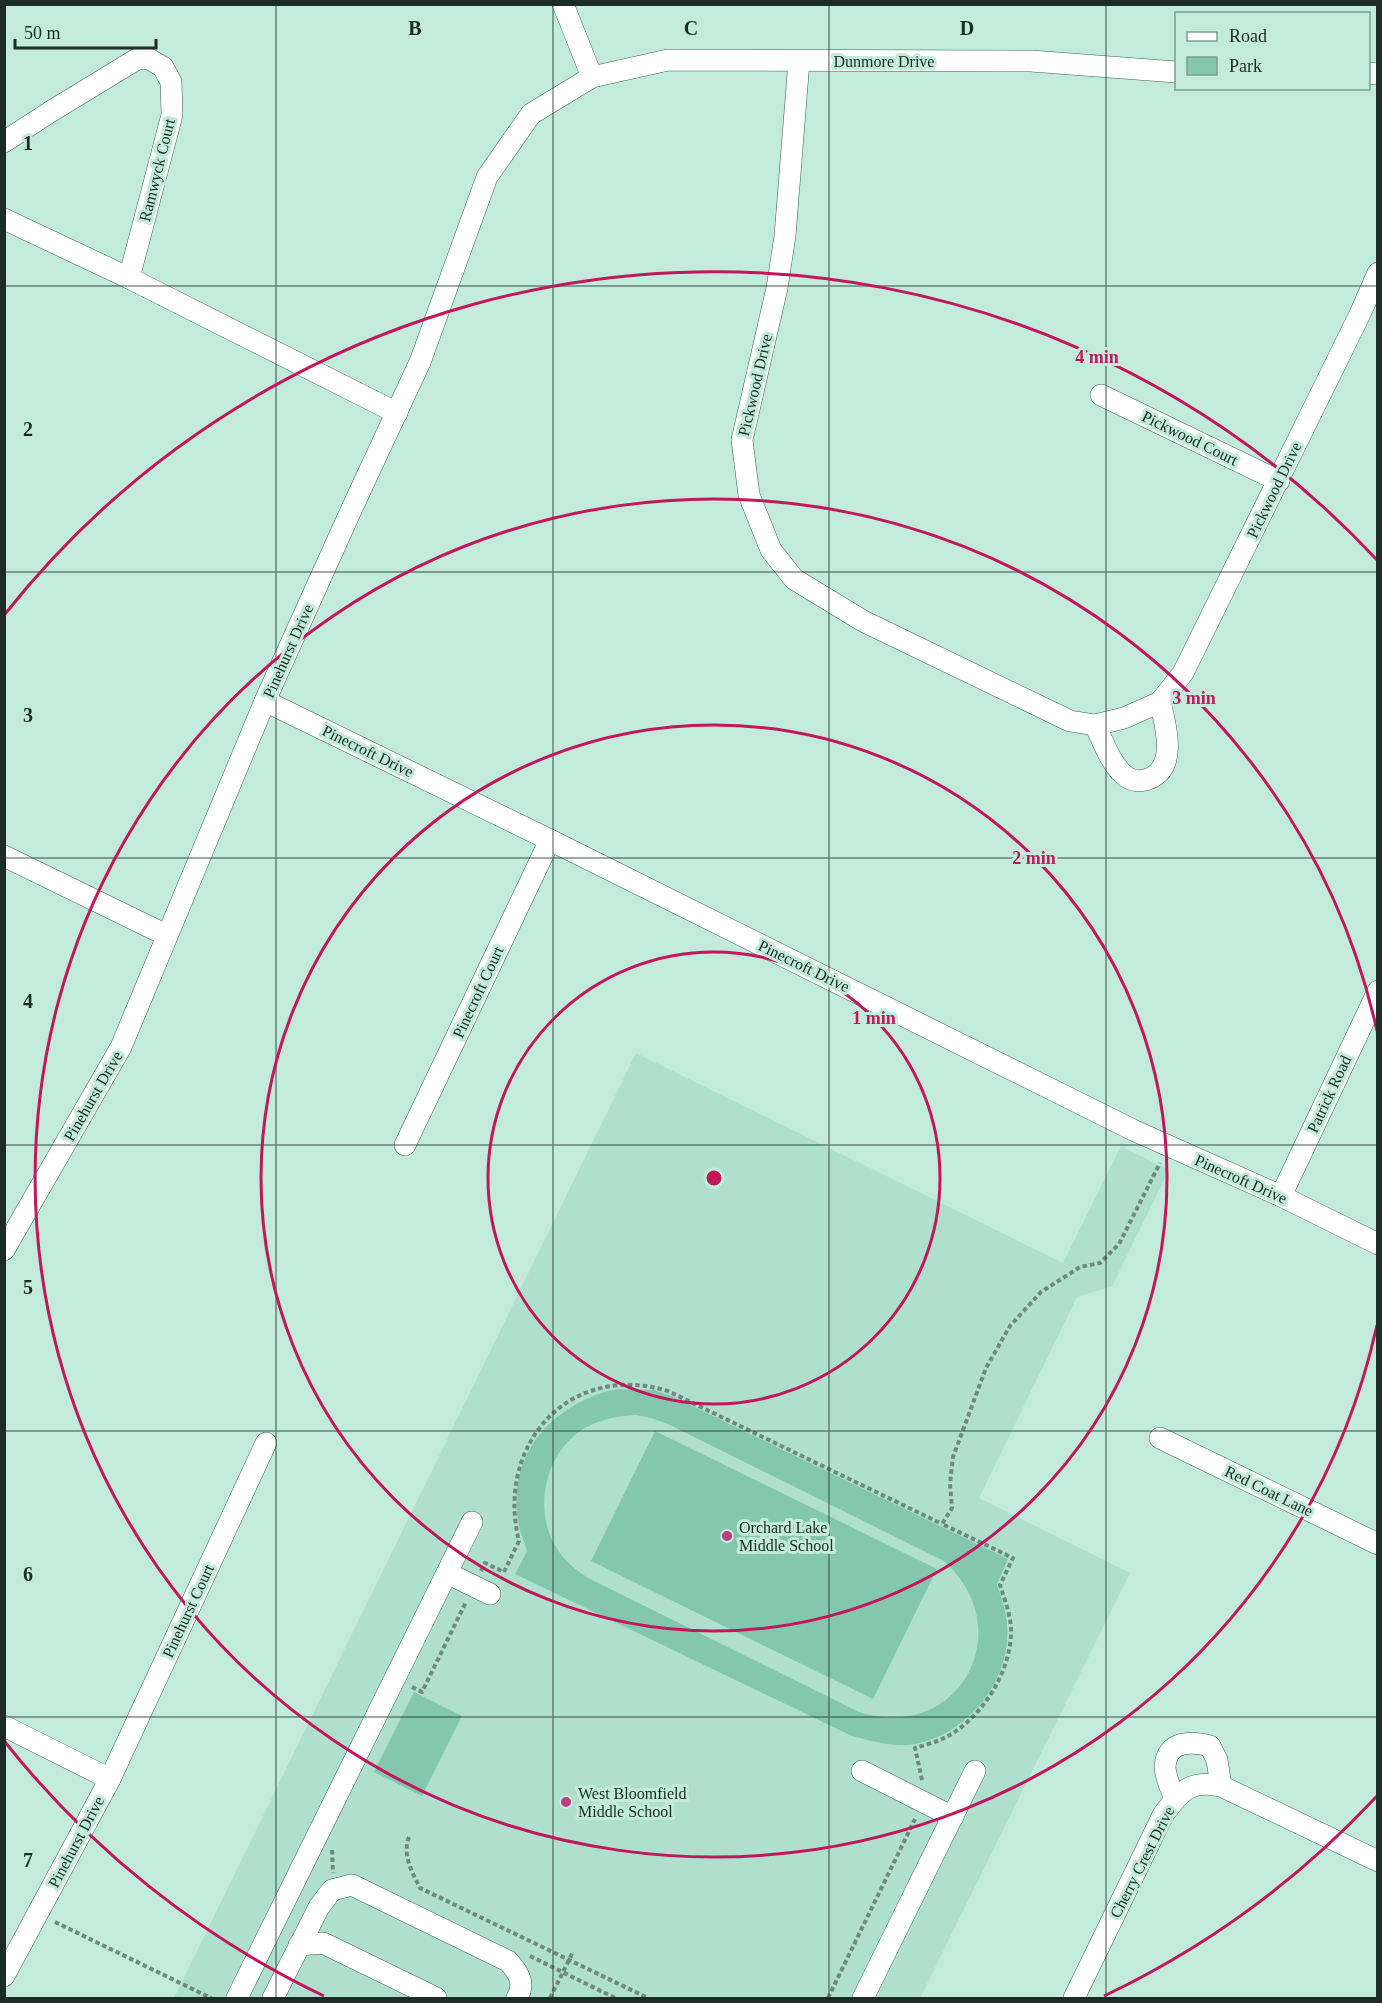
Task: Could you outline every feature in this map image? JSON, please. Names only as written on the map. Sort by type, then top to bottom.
[{"type":"street","points":[[563,4],[592,77]]},
{"type":"street","name":"Ramwyck Court","points":[[4,142],[137,59],[149,59],[163,68],[171,82],[172,115],[129,278]]},
{"type":"street","name":"Dunmore Drive","points":[[592,77],[669,60],[1031,61],[1175,72]]},
{"type":"street","name":"Pickwood Drive","points":[[799,61],[785,236],[777,288],[742,440],[750,495],[771,550],[794,579],[863,621],[1070,721],[1095,725],[1125,718],[1160,702],[1183,673],[1360,314],[1377,273]]},
{"type":"street","name":"Pinehurst Drive","points":[[4,1250],[121,1047],[265,701],[420,362],[488,177],[531,114],[592,77]]},
{"type":"street","points":[[4,219],[129,278],[397,413]]},
{"type":"street","name":"Pickwood Court","points":[[1101,395],[1278,481]]},
{"type":"street","name":"Pinecroft Drive","points":[[265,701],[1168,1146],[1281,1196],[1377,1244]]},
{"type":"street","points":[[1095,725],[1113,759],[1124,774],[1135,781],[1147,779],[1160,770],[1166,758],[1168,746],[1166,726],[1160,702]]},
{"type":"street","name":"Pinecroft Court","points":[[405,1145],[550,840]]},
{"type":"street","points":[[4,856],[166,935]]},
{"type":"street","name":"Patrick Road","points":[[1281,1196],[1377,991]]},
{"type":"street","name":"Red Coat Lane","points":[[1160,1438],[1377,1544]]},
{"type":"street","name":"Pinehurst Court","points":[[110,1779],[266,1443]]},
{"type":"street","points":[[237,1998],[472,1522]]},
{"type":"street","points":[[447,1573],[482,1590]]},
{"type":"street","name":"Pinehurst Drive","points":[[4,1726],[110,1779],[4,1976]]},
{"type":"street","points":[[1175,1799],[1165,1765],[1170,1754],[1181,1743],[1193,1742],[1210,1746],[1217,1760],[1221,1786]]},
{"type":"street","points":[[862,1771],[953,1817]]},
{"type":"street","points":[[863,1998],[975,1771]]},
{"type":"street","name":"Cherry Crest Drive","points":[[1074,1998],[1163,1815],[1175,1799],[1192,1786],[1205,1782],[1221,1786],[1377,1861]]},
{"type":"street","points":[[273,1998],[319,1907],[332,1890],[352,1885],[508,1960],[520,1975],[521,1992],[517,1998]]},
{"type":"street","points":[[300,1945],[323,1943],[436,1998]]},
{"type":"path","points":[[942,1524],[952,1508],[950,1484],[956,1447],[986,1368],[1010,1326],[1041,1292],[1080,1267],[1100,1263],[1119,1244],[1168,1146]]},
{"type":"path","points":[[408,1685],[422,1692],[482,1590],[485,1563],[504,1572],[519,1541],[514,1521],[515,1486],[519,1466],[539,1427],[572,1400],[592,1389],[634,1384],[669,1391],[1013,1558],[1000,1585],[1008,1607],[1011,1635],[993,1691],[979,1713],[942,1739],[915,1748],[924,1789],[921,1801],[828,1998]]},
{"type":"path","points":[[409,1837],[405,1847],[406,1855],[420,1888],[648,1998]]},
{"type":"path","points":[[332,1839],[332,1871],[338,1888]]},
{"type":"path","points":[[38,1913],[211,1998]]},
{"type":"path","points":[[550,1998],[573,1952]]},
{"type":"shaded area","name":"Orchard Lake Middle School","points":[[636,1053],[1063,1263],[1121,1146],[1169,1170],[1112,1286],[1077,1297],[979,1498],[1130,1573],[920,1998],[174,1998]]},
{"type":"green space","points":[[617,1389],[654,1390],[672,1396],[1008,1559],[997,1584],[1007,1624],[1007,1645],[994,1684],[983,1701],[953,1729],[915,1744],[891,1745],[852,1736],[515,1574],[527,1551],[519,1524],[517,1496],[520,1473],[528,1453],[540,1434],[556,1418],[594,1396]],"holes":[[[636,1415],[670,1425],[944,1561],[967,1589],[977,1619],[977,1648],[968,1675],[950,1697],[925,1712],[894,1718],[859,1712],[588,1578],[570,1564],[560,1553],[551,1537],[546,1519],[544,1501],[553,1465],[562,1449],[575,1435],[591,1425],[624,1416]]]},
{"type":"green space","points":[[655,1431],[937,1569],[873,1699],[591,1561]]},
{"type":"green space","points":[[414,1692],[462,1716],[422,1796],[374,1772]]},
{"type":"place","name":"Orchard Lake Middle School","points":[[727,1536]]},
{"type":"place","name":"West Bloomfield Middle School","points":[[566,1802]]}]
